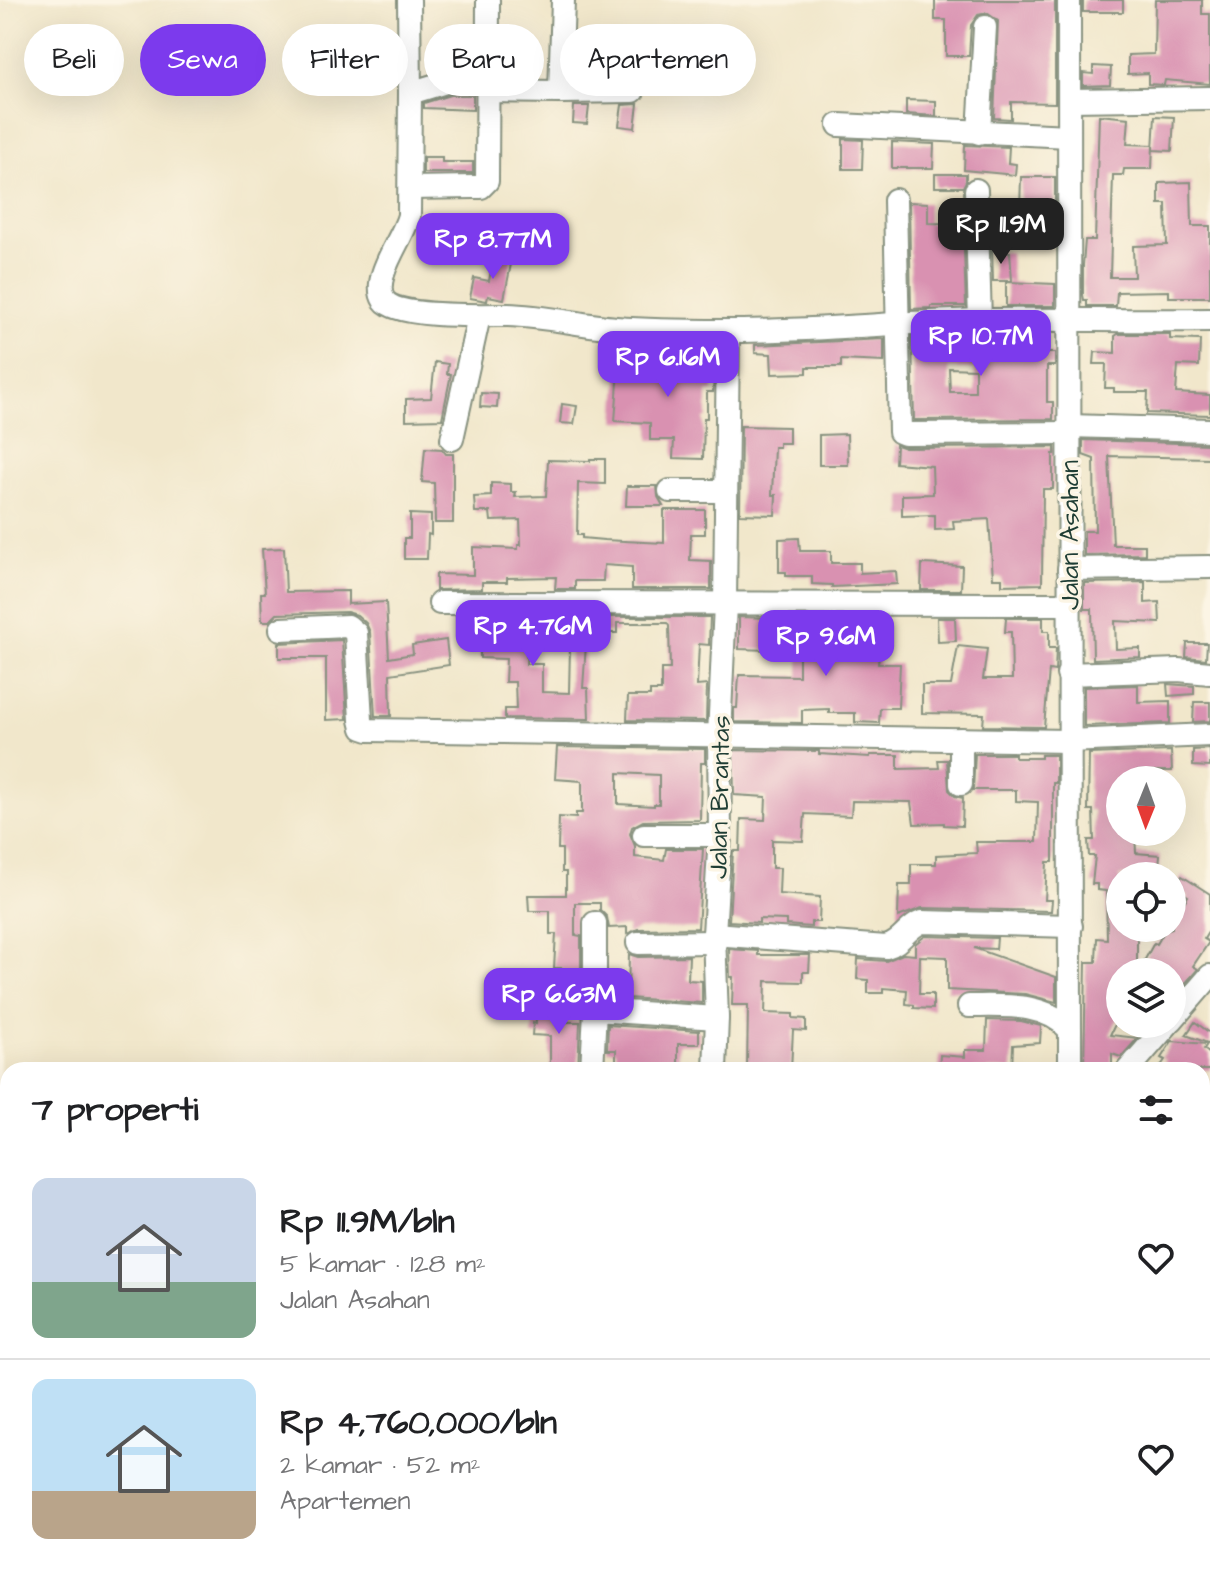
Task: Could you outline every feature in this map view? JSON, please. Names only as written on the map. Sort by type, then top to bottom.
[{"type":"street","points":[[409,0],[410,188],[407,226],[393,247],[382,284],[381,294],[385,302],[406,310],[539,318],[614,328],[728,331],[980,320],[1210,320]]},
{"type":"street","points":[[488,0],[488,24]]},
{"type":"street","points":[[562,24],[563,0]]},
{"type":"street","name":"Jalan Asahan","points":[[1069,0],[1070,1062]]},
{"type":"street","points":[[979,133],[985,27]]},
{"type":"street","points":[[410,93],[424,89]]},
{"type":"street","points":[[544,92],[560,92]]},
{"type":"street","points":[[410,188],[474,187],[485,184],[487,96]]},
{"type":"street","points":[[1070,100],[1210,98]]},
{"type":"street","points":[[839,125],[1069,136]]},
{"type":"street","points":[[976,190],[980,320]]},
{"type":"street","points":[[895,200],[899,428],[902,433],[1210,430]]},
{"type":"street","points":[[452,439],[479,316]]},
{"type":"street","name":"Jalan Brantas","points":[[715,1062],[714,938],[720,835],[719,736],[725,604],[728,331]]},
{"type":"street","points":[[670,491],[726,491]]},
{"type":"street","points":[[1069,569],[1210,567]]},
{"type":"street","points":[[440,603],[1069,604]]},
{"type":"street","points":[[281,629],[348,626],[353,629],[356,633],[361,720],[363,728],[369,730],[1068,741],[1210,735]]},
{"type":"street","points":[[1068,674],[1178,670],[1210,673]]},
{"type":"street","points":[[961,739],[961,784]]},
{"type":"street","points":[[644,835],[720,835]]},
{"type":"street","points":[[638,943],[714,938],[886,947],[894,945],[913,925],[922,922],[1071,926]]},
{"type":"street","points":[[592,1062],[595,923]]},
{"type":"street","points":[[1186,1004],[1210,976]]},
{"type":"street","points":[[969,1006],[1019,1006],[1050,1014],[1070,1030]]},
{"type":"street","points":[[595,1010],[717,1018]]},
{"type":"street","points":[[1135,1062],[1156,1038]]},
{"type":"building","points":[[935,0],[1055,0],[1055,103],[1011,102],[1011,119],[994,118],[998,21],[987,13],[978,15],[971,25],[969,56],[946,56],[946,20],[935,20]]},
{"type":"building","points":[[1083,0],[1123,0],[1123,12],[1083,12]]},
{"type":"building","points":[[1155,0],[1202,0],[1202,14],[1210,14],[1210,84],[1165,80],[1164,85],[1148,84],[1148,73],[1128,74],[1128,55],[1154,54]]},
{"type":"building","points":[[1093,66],[1111,67],[1110,85],[1083,86],[1083,73],[1093,74]]},
{"type":"building","points":[[447,96],[473,96],[473,110],[424,108],[424,103]]},
{"type":"building","points":[[906,100],[936,101],[936,116],[906,114]]},
{"type":"building","points":[[638,104],[635,128],[619,126],[622,105]]},
{"type":"building","points":[[574,106],[589,106],[587,124],[573,123]]},
{"type":"building","points":[[1099,115],[1129,118],[1127,144],[1153,145],[1152,169],[1124,169],[1123,175],[1113,175],[1110,277],[1134,277],[1133,246],[1167,245],[1166,204],[1159,204],[1159,183],[1191,182],[1192,226],[1210,226],[1210,297],[1169,297],[1169,291],[1117,292],[1116,306],[1087,306],[1083,295],[1083,265],[1085,240],[1095,240]]},
{"type":"building","points":[[1155,116],[1174,117],[1172,151],[1153,150]]},
{"type":"building","points":[[843,139],[863,140],[862,169],[843,169]]},
{"type":"building","points":[[892,142],[934,144],[933,168],[892,168]]},
{"type":"building","points":[[965,145],[1009,147],[1008,163],[1016,164],[1015,175],[964,170]]},
{"type":"building","points":[[423,157],[442,157],[442,162],[473,162],[473,173],[423,173]]},
{"type":"building","points":[[935,174],[966,174],[966,181],[963,187],[935,187]]},
{"type":"building","points":[[1021,177],[1055,177],[1055,227],[1025,227],[1025,209],[1020,209]]},
{"type":"building","points":[[909,202],[928,203],[928,223],[963,224],[966,306],[911,309]]},
{"type":"building","points":[[992,247],[997,247],[997,252],[1010,252],[1012,281],[993,281]]},
{"type":"building","points":[[494,256],[512,259],[504,299],[488,296],[487,301],[470,298],[474,278],[489,281]]},
{"type":"building","points":[[1006,282],[1055,284],[1055,306],[1006,306]]},
{"type":"building","points":[[1170,334],[1170,339],[1200,340],[1199,366],[1178,365],[1176,393],[1210,395],[1210,415],[1147,413],[1148,392],[1114,392],[1114,388],[1105,388],[1106,364],[1094,364],[1095,352],[1115,353],[1115,336]]},
{"type":"building","points":[[1047,336],[1048,353],[1055,353],[1055,366],[1047,366],[1047,402],[1053,402],[1053,419],[914,420],[912,337]],"holes":[[[949,368],[975,369],[975,392],[950,392]]]},
{"type":"building","points":[[884,339],[884,362],[841,360],[841,367],[807,367],[807,373],[772,374],[771,354],[755,353],[755,345]]},
{"type":"building","points":[[653,344],[697,345],[697,375],[714,376],[713,392],[707,392],[703,459],[673,458],[674,440],[650,440],[650,423],[615,421],[619,370],[653,373]]},
{"type":"building","points":[[435,362],[448,364],[447,374],[451,374],[442,419],[406,420],[406,399],[431,398]]},
{"type":"building","points":[[481,393],[498,394],[497,408],[480,407]]},
{"type":"building","points":[[562,404],[577,406],[574,424],[560,423]]},
{"type":"building","points":[[741,426],[789,427],[789,443],[779,443],[779,447],[774,447],[772,495],[776,495],[775,515],[740,514]]},
{"type":"building","points":[[847,434],[848,465],[819,465],[819,435]]},
{"type":"building","points":[[1083,440],[1210,444],[1210,458],[1109,456],[1113,545],[1145,545],[1145,554],[1084,555],[1084,531],[1095,531],[1094,459],[1083,455]]},
{"type":"building","points":[[896,445],[905,448],[1055,447],[1053,489],[1043,489],[1042,584],[1002,585],[1002,578],[993,578],[989,519],[953,521],[954,529],[935,530],[935,515],[902,516],[902,495],[933,494],[932,466],[895,463]]},
{"type":"building","points":[[425,448],[442,449],[446,454],[453,454],[453,523],[435,523],[434,483],[422,482]]},
{"type":"building","points":[[605,459],[605,484],[578,483],[577,535],[582,535],[582,538],[664,543],[664,510],[705,510],[705,534],[691,534],[690,560],[711,561],[711,589],[632,589],[632,567],[604,565],[603,581],[575,581],[575,589],[555,589],[556,577],[507,578],[507,582],[482,582],[482,589],[436,590],[436,574],[473,575],[473,547],[518,549],[521,545],[520,520],[491,521],[490,512],[475,512],[474,497],[491,496],[491,483],[511,484],[511,492],[516,492],[515,497],[546,496],[548,460]]},
{"type":"building","points":[[627,486],[657,486],[663,506],[626,506]]},
{"type":"building","points":[[410,514],[431,515],[427,559],[404,559],[404,538],[410,538]]},
{"type":"building","points":[[799,538],[800,551],[831,551],[831,563],[860,563],[860,573],[896,571],[897,584],[832,587],[812,584],[812,576],[786,576],[786,572],[779,572],[779,539]]},
{"type":"building","points":[[284,548],[286,592],[348,591],[348,604],[386,602],[389,658],[413,654],[412,645],[446,640],[449,665],[390,674],[391,716],[375,716],[370,632],[357,615],[347,612],[277,614],[270,621],[262,621],[261,593],[265,593],[262,549]]},
{"type":"building","points":[[922,564],[962,566],[961,590],[921,590]]},
{"type":"building","points":[[1145,582],[1145,603],[1159,602],[1160,623],[1115,621],[1116,649],[1140,648],[1140,657],[1093,659],[1092,609],[1084,609],[1084,583]]},
{"type":"building","points":[[482,617],[510,617],[510,620],[518,620],[518,631],[528,631],[526,664],[542,664],[542,692],[569,693],[570,646],[554,643],[557,627],[587,630],[583,688],[588,688],[589,719],[505,718],[505,709],[516,709],[515,682],[505,682],[506,659],[480,658],[480,649],[466,648],[467,619],[482,620]]},
{"type":"building","points":[[598,617],[710,617],[709,645],[699,644],[697,686],[707,685],[706,721],[627,720],[628,696],[650,696],[650,691],[661,691],[661,669],[670,669],[669,626],[667,623],[617,623],[617,633],[598,633]]},
{"type":"building","points":[[739,617],[768,618],[768,650],[739,649]]},
{"type":"building","points":[[825,618],[883,618],[878,664],[900,664],[898,708],[880,708],[879,723],[855,722],[855,713],[829,713],[829,709],[802,710],[802,723],[734,722],[739,675],[799,676],[799,632],[824,631]]},
{"type":"building","points":[[937,618],[955,618],[956,641],[938,642]]},
{"type":"building","points":[[1006,618],[1043,618],[1043,631],[1049,631],[1049,648],[1056,648],[1055,671],[1049,670],[1044,727],[983,726],[984,714],[922,713],[922,685],[951,685],[958,646],[987,649],[983,679],[1012,679],[1011,632],[1005,632]]},
{"type":"building","points":[[342,640],[347,719],[326,720],[326,658],[279,658],[279,643]]},
{"type":"building","points":[[1187,643],[1207,643],[1206,659],[1186,657]]},
{"type":"building","points":[[1167,684],[1194,686],[1194,694],[1168,696]]},
{"type":"building","points":[[1138,685],[1138,702],[1170,701],[1170,723],[1084,726],[1084,687]]},
{"type":"building","points":[[1194,702],[1210,702],[1210,721],[1193,722]]},
{"type":"building","points":[[557,747],[705,749],[705,763],[701,763],[700,820],[643,821],[632,827],[630,834],[635,857],[664,860],[666,849],[703,849],[698,928],[638,929],[627,934],[627,927],[609,928],[600,903],[575,903],[575,935],[581,936],[581,1003],[562,1003],[562,968],[554,968],[556,934],[550,934],[550,911],[529,911],[528,895],[566,895],[562,849],[558,849],[559,817],[576,818],[576,813],[582,813],[582,781],[555,779]],"holes":[[[618,773],[659,775],[659,804],[618,804]]]},
{"type":"building","points":[[1210,749],[1210,767],[1193,766],[1193,750]]},
{"type":"building","points":[[733,750],[819,751],[819,754],[870,757],[898,755],[898,769],[939,768],[938,760],[947,760],[949,790],[963,798],[962,826],[914,824],[911,802],[852,801],[851,816],[805,814],[803,841],[772,840],[772,868],[780,868],[779,894],[820,897],[819,922],[811,922],[811,927],[786,925],[786,920],[759,919],[759,923],[729,921],[733,851],[740,851],[741,819],[765,820],[766,797],[734,795]]},
{"type":"building","points":[[1171,751],[1172,766],[1106,766],[1106,846],[1136,846],[1136,853],[1160,855],[1159,862],[1106,862],[1106,891],[1097,890],[1097,884],[1092,884],[1095,856],[1089,856],[1088,840],[1094,840],[1093,810],[1088,810],[1089,754]]},
{"type":"building","points":[[975,754],[1015,754],[1015,758],[1056,755],[1053,862],[1047,862],[1045,900],[1052,900],[1051,911],[922,908],[898,917],[899,885],[911,885],[911,864],[936,864],[936,855],[977,853],[976,842],[1037,842],[1038,802],[1016,801],[1016,790],[973,790]]},
{"type":"building","points":[[1186,879],[1210,894],[1210,929],[1204,939],[1209,942],[1193,966],[1198,969],[1186,983],[1186,958],[1146,958],[1154,943],[1186,942]]},
{"type":"building","points":[[925,936],[997,938],[996,949],[974,948],[1056,977],[1056,1002],[1025,994],[947,990],[947,957],[920,956],[919,994],[933,994],[933,1009],[914,1008],[914,1005],[906,1004],[907,990],[883,988],[883,993],[868,993],[868,980],[857,979],[858,959],[886,961],[903,954],[915,955],[915,944]]},
{"type":"building","points":[[1097,938],[1106,939],[1106,942],[1137,942],[1137,958],[1106,958],[1106,1038],[1138,1038],[1121,1057],[1112,1054],[1112,1062],[1084,1062],[1086,962],[1096,962]]},
{"type":"building","points":[[729,949],[758,951],[758,955],[810,955],[809,972],[803,972],[803,982],[766,981],[765,1013],[793,1014],[793,1018],[806,1019],[806,1031],[793,1030],[791,1062],[747,1062],[748,1005],[732,1005],[733,977],[730,977]]},
{"type":"building","points":[[629,954],[638,957],[689,956],[688,980],[702,981],[702,1003],[628,998]]},
{"type":"building","points":[[563,1004],[563,1022],[580,1022],[578,1062],[550,1062],[550,1036],[532,1035],[533,1023],[536,1024],[535,1005]]},
{"type":"building","points":[[987,1020],[1021,1021],[1041,1026],[1040,1043],[1013,1045],[1012,1062],[940,1062],[940,1055],[965,1057],[965,1050],[986,1050]]},
{"type":"building","points":[[1195,1022],[1210,1033],[1210,1044],[1186,1035]]},
{"type":"building","points":[[608,1025],[699,1031],[699,1044],[678,1044],[678,1062],[616,1062],[616,1050],[607,1050]]},
{"type":"building","points":[[1172,1041],[1207,1044],[1204,1049],[1210,1054],[1210,1062],[1164,1062],[1161,1058]]}]
